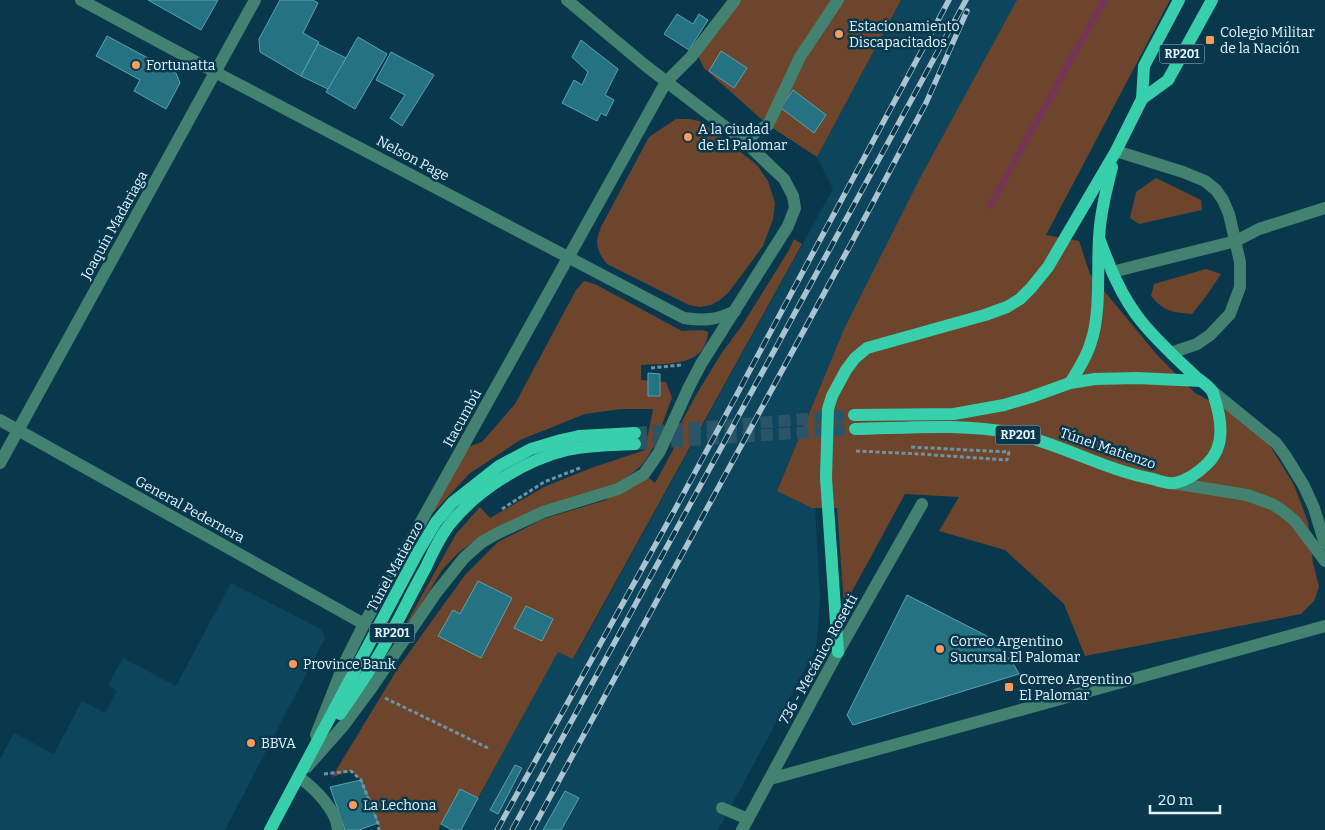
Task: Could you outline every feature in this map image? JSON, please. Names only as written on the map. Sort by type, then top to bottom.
[{"type":"main road","name":"RP201","points":[[854,415],[954,414],[1004,405],[1070,383],[1085,358],[1092,341],[1096,317],[1101,216],[1116,151],[1142,99],[1144,66],[1179,0]]},
{"type":"main road","name":"RP201","points":[[1142,99],[1168,80],[1212,0]]},
{"type":"main road","points":[[838,652],[826,471],[828,409],[838,383],[855,358],[867,348],[985,316],[1007,307],[1020,299],[1048,267],[1116,151]]},
{"type":"main road","name":"RP201","points":[[1099,238],[1112,272],[1125,298],[1141,321],[1212,391]]},
{"type":"main road","points":[[1070,383],[1096,379],[1137,378],[1201,381]]},
{"type":"main road","points":[[1174,483],[1199,472],[1212,459],[1219,445],[1221,435],[1220,421],[1212,391]]},
{"type":"main road","name":"Túnel Matienzo","points":[[855,429],[936,427],[1012,433],[1066,449],[1123,472],[1174,483]]},
{"type":"main road","name":"Túnel Matienzo","points":[[299,777],[368,672],[388,639],[437,545],[449,525],[463,509],[484,491],[510,474],[540,459],[567,450],[635,438]]},
{"type":"main road","name":"Itacumbú","points":[[270,830],[299,777]]},
{"type":"street","name":"Nelson Page","points":[[81,0],[684,318],[706,320],[721,318],[735,311]]},
{"type":"street","name":"Joaquín Madariaga","points":[[0,464],[255,0]]},
{"type":"street","name":"Itacumbú","points":[[299,777],[344,725],[436,593],[464,558],[482,542],[543,512],[618,489],[644,474],[660,451],[688,387],[788,226],[795,208],[793,196],[784,179],[745,142],[666,82],[567,0]]},
{"type":"street","name":"Itacumbú","points":[[299,777],[344,664],[364,624],[666,82],[692,57],[735,0]]},
{"type":"street","points":[[829,15],[831,0]]},
{"type":"street","points":[[745,142],[757,131],[768,125],[800,57],[838,0]]},
{"type":"street","points":[[1116,151],[1183,172],[1205,181],[1216,190],[1229,214],[1240,262],[1240,287],[1230,314],[1210,335],[1198,344],[1172,353]]},
{"type":"street","points":[[1112,272],[1236,241],[1259,229],[1325,208]]},
{"type":"street","points":[[1212,391],[1276,443],[1285,455],[1304,486],[1314,508],[1325,544]]},
{"type":"street","name":"General Pedernera","points":[[0,420],[364,624]]},
{"type":"street","points":[[1174,483],[1247,496],[1272,504],[1295,521],[1325,561]]},
{"type":"street","name":"736 - Mecánico Rosetti","points":[[745,825],[838,652],[922,504]]},
{"type":"street","points":[[770,779],[1325,626]]},
{"type":"street","points":[[299,777],[310,785],[323,799],[333,816],[338,830]]},
{"type":"street","points":[[722,808],[745,825]]},
{"type":"path","points":[[651,368],[702,364]]},
{"type":"path","points":[[856,451],[1007,460],[1009,452],[907,447]]},
{"type":"path","points":[[370,690],[488,748]]},
{"type":"path","points":[[299,777],[351,771],[361,780],[378,822],[378,830]]},
{"type":"shaded area","points":[[740,0],[901,0],[817,157],[768,125],[704,68],[697,54]]},
{"type":"shaded area","points":[[901,0],[1018,0],[920,178],[844,329],[777,490],[815,507],[820,598],[815,651],[718,830],[461,830],[558,651],[574,659],[833,189],[817,157]]},
{"type":"shaded area","points":[[1017,0],[1170,0],[1046,235],[1079,241],[1090,274],[1158,356],[1195,393],[1243,418],[1269,444],[1294,485],[1308,522],[1313,563],[1319,587],[1314,601],[1301,614],[1085,656],[1064,604],[1005,550],[939,531],[959,497],[905,494],[844,606],[837,508],[812,508],[777,491],[844,329],[920,178]]},
{"type":"shaded area","points":[[676,119],[690,119],[702,122],[757,165],[768,181],[775,203],[773,219],[763,246],[729,292],[711,305],[700,307],[689,305],[607,264],[597,246],[602,225],[649,137]]},
{"type":"shaded area","points":[[1156,178],[1201,200],[1202,210],[1139,224],[1130,218],[1136,192]]},
{"type":"shaded area","points":[[794,239],[802,244],[573,659],[558,652],[478,798],[460,789],[438,830],[379,830],[378,822],[361,780],[351,771],[332,777],[398,668],[465,575],[498,542],[543,519],[606,500],[618,489],[644,474],[655,483],[673,450],[682,421],[699,390],[721,354],[743,324]]},
{"type":"shaded area","points":[[1206,269],[1221,274],[1192,314],[1169,310],[1160,305],[1151,296],[1154,284]]},
{"type":"shaded area","points":[[584,281],[595,284],[682,331],[703,330],[708,332],[706,344],[693,358],[673,363],[641,365],[641,380],[666,382],[672,398],[651,452],[641,466],[612,486],[479,538],[458,553],[442,570],[413,618],[406,624],[456,534],[480,507],[490,518],[544,487],[591,468],[645,450],[653,409],[621,409],[585,414],[520,440],[469,474],[434,512],[427,509],[468,447],[482,442],[515,404],[576,290]]},
{"type":"shaded area","points":[[231,583],[321,629],[325,638],[225,830],[0,830],[0,759],[14,733],[54,754],[82,701],[105,713],[117,691],[108,685],[123,658],[176,686]]},
{"type":"building","points":[[148,0],[218,0],[201,30]]},
{"type":"building","points":[[280,0],[313,0],[318,3],[303,33],[319,42],[301,76],[260,52],[259,39]]},
{"type":"building","points":[[677,14],[693,24],[699,14],[708,20],[689,50],[664,34]]},
{"type":"building","name":"Fortunatta","points":[[107,36],[176,73],[180,83],[166,109],[134,91],[140,80],[96,56]]},
{"type":"building","points":[[358,37],[387,54],[355,109],[326,92]]},
{"type":"building","points":[[581,40],[618,69],[605,95],[614,100],[606,116],[601,113],[597,121],[562,103],[574,80],[582,85],[588,72],[572,57]]},
{"type":"building","points":[[318,44],[346,58],[328,89],[301,76]]},
{"type":"building","points":[[721,51],[747,68],[734,88],[709,71]]},
{"type":"building","points":[[391,52],[434,75],[402,126],[390,118],[405,95],[376,80]]},
{"type":"building","points":[[793,90],[826,115],[814,133],[781,108]]},
{"type":"building","points":[[648,373],[660,374],[660,396],[648,396]]},
{"type":"building","points":[[478,581],[512,598],[481,658],[438,636],[453,610],[460,614]]},
{"type":"building","name":"Correo Argentino Sucursal El Palomar","points":[[907,595],[987,636],[1013,663],[1019,674],[853,725],[847,715]]},
{"type":"building","points":[[526,606],[553,619],[542,641],[514,628]]},
{"type":"building","points":[[515,765],[522,768],[498,814],[490,810]]},
{"type":"building","name":"La Lechona","points":[[361,780],[378,823],[359,830],[345,830],[330,787]]},
{"type":"building","points":[[460,789],[478,798],[461,830],[452,830],[441,824]]},
{"type":"building","points":[[565,791],[579,798],[561,830],[543,830]]},
{"type":"waterway","points":[[990,206],[1104,0]]},
{"type":"tunnel","points":[[635,433],[854,415]]},
{"type":"tunnel","points":[[635,444],[855,429]]},
{"type":"railway","points":[[497,830],[678,504],[949,0]]},
{"type":"railway","points":[[512,830],[966,0]]},
{"type":"railway","points":[[532,830],[926,103],[967,11]]},
{"type":"place","name":"Estacionamiento Discapacitados","points":[[839,34]]},
{"type":"place","name":"Colegio Militar de la Nación","points":[[1210,40]]},
{"type":"place","name":"Fortunatta","points":[[136,65]]},
{"type":"place","name":"A la ciudad de El Palomar","points":[[688,137]]},
{"type":"place","name":"Correo Argentino Sucursal El Palomar","points":[[940,649]]},
{"type":"place","name":"Province Bank","points":[[293,664]]},
{"type":"place","name":"Correo Argentino El Palomar","points":[[1009,687]]},
{"type":"place","name":"BBVA","points":[[251,743]]},
{"type":"place","name":"La Lechona","points":[[353,805]]}]
